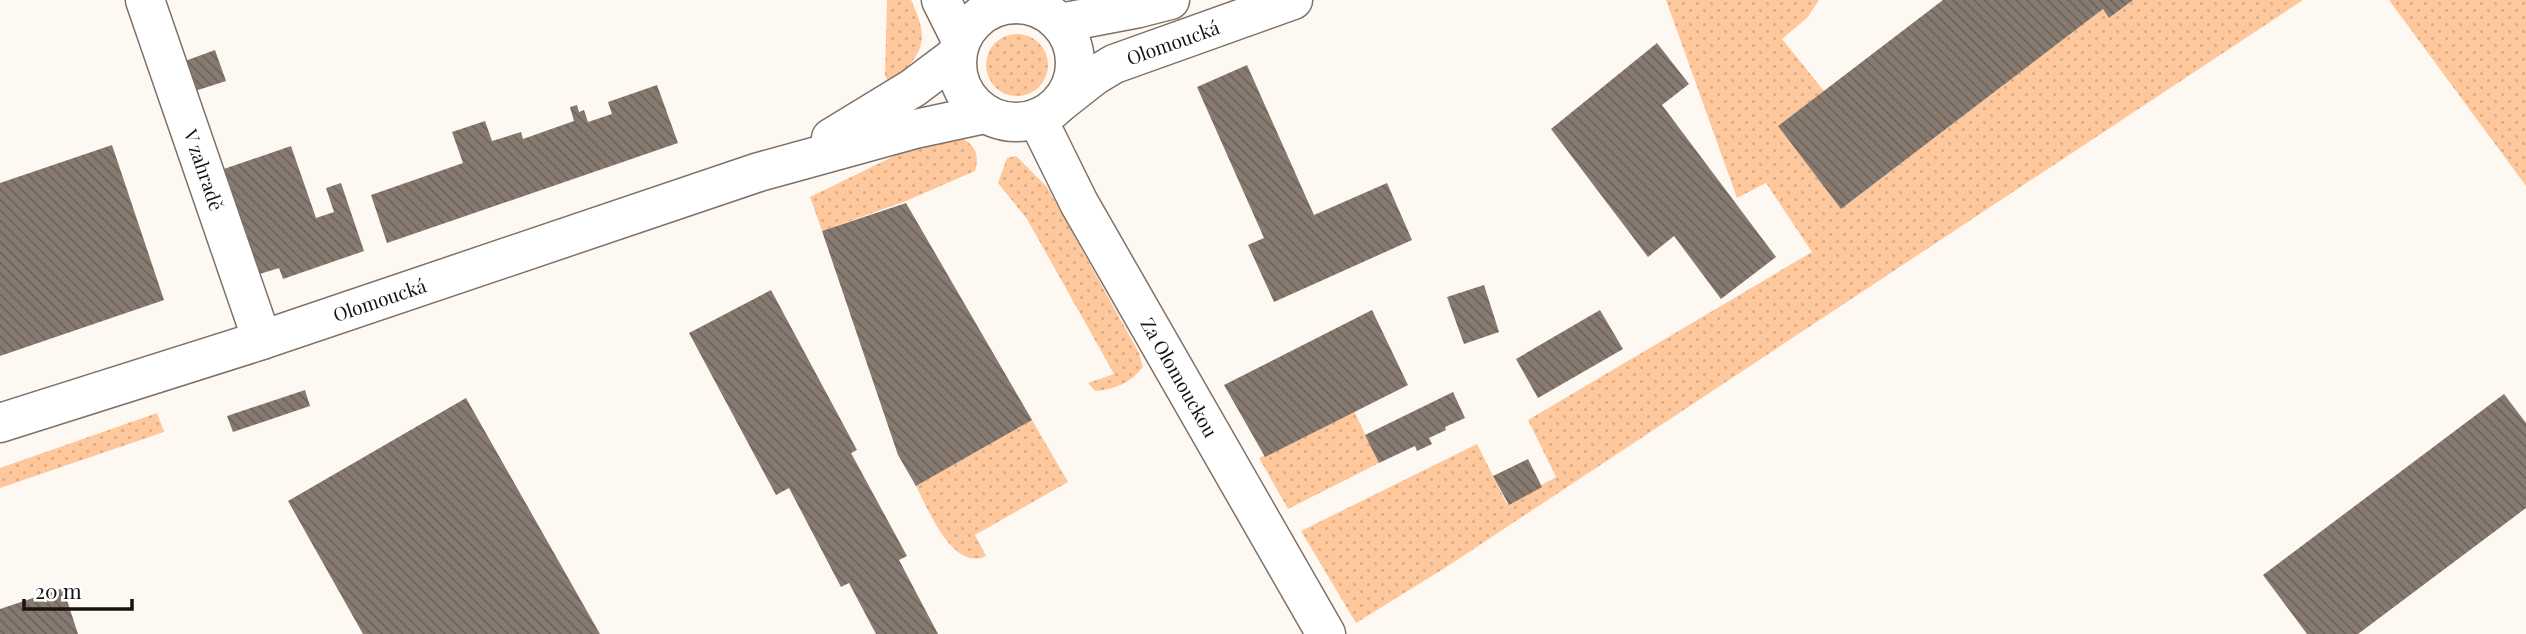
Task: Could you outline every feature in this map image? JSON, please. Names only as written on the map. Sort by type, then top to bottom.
[{"type":"street","name":"V zahradě","points":[[145,0],[261,340]]},
{"type":"street","points":[[941,0],[959,47],[960,82],[974,105],[985,114]]},
{"type":"street","points":[[1049,110],[1073,81],[1075,56],[1068,33],[1058,14],[1139,9],[1170,0]]},
{"type":"street","name":"Olomoucká","points":[[0,423],[261,340],[759,172],[915,129],[985,114],[1010,122],[1049,110],[1114,64],[1293,0]]},
{"type":"street","name":"Olomoucká","points":[[759,172],[845,132],[913,88],[959,47],[968,26],[993,8],[1011,2],[1058,14]]},
{"type":"street","name":"Za Olomouckou","points":[[1049,110],[1079,203],[1326,634]]},
{"type":"shaded area","points":[[887,0],[911,0],[922,37],[910,64],[890,84],[885,76]]},
{"type":"shaded area","points":[[1666,0],[1819,0],[1807,18],[1782,39],[1824,91],[1778,126],[1841,209],[2103,9],[2109,18],[2133,0],[2303,0],[1448,566],[1356,623],[1301,531],[1477,444],[1507,504],[1556,477],[1528,420],[1812,252],[1766,183],[1737,198]]},
{"type":"shaded area","points":[[2389,0],[2526,0],[2526,186]]},
{"type":"shaded area","points":[[1011,34],[1023,34],[1039,43],[1046,53],[1046,77],[1039,87],[1023,96],[1011,96],[1000,91],[991,82],[986,71],[986,59],[991,48],[1000,39]]},
{"type":"shaded area","points":[[959,137],[975,150],[975,171],[906,201],[822,231],[810,197],[925,141]]},
{"type":"shaded area","points":[[1016,156],[1047,187],[1139,353],[1143,367],[1134,377],[1122,384],[1095,391],[1088,383],[1114,374],[1027,219],[998,183],[1007,158]]},
{"type":"shaded area","points":[[1354,411],[1379,463],[1288,509],[1259,458]]},
{"type":"shaded area","points":[[157,413],[164,432],[0,488],[0,468]]},
{"type":"shaded area","points":[[1032,420],[1068,482],[975,535],[986,556],[974,559],[963,555],[943,536],[916,486]]},
{"type":"building","points":[[1943,0],[2133,0],[2109,18],[2103,9],[1841,209],[1778,126]]},
{"type":"building","points":[[1657,43],[1689,84],[1662,105],[1776,257],[1721,299],[1674,236],[1648,257],[1551,129]]},
{"type":"building","points":[[215,50],[226,81],[195,91],[185,61]]},
{"type":"building","points":[[1247,65],[1314,215],[1387,183],[1412,240],[1274,302],[1248,245],[1264,238],[1197,87]]},
{"type":"building","points":[[657,85],[678,143],[387,243],[371,195],[463,163],[452,132],[485,121],[492,141],[521,132],[523,139],[574,121],[570,107],[577,105],[579,112],[584,110],[588,122],[612,114],[608,102]]},
{"type":"building","points":[[112,145],[164,300],[0,356],[0,183]]},
{"type":"building","points":[[291,146],[316,218],[334,212],[326,188],[341,183],[364,251],[283,279],[279,268],[253,276],[218,171]]},
{"type":"building","points":[[906,203],[1032,420],[916,486],[898,455],[822,231]]},
{"type":"building","points":[[1484,285],[1499,332],[1464,344],[1447,297]]},
{"type":"building","points":[[771,290],[857,450],[851,453],[907,556],[899,560],[938,634],[876,634],[849,583],[841,587],[789,488],[776,495],[689,333]]},
{"type":"building","points":[[1372,310],[1408,385],[1265,457],[1224,385]]},
{"type":"building","points":[[1600,310],[1623,349],[1538,398],[1516,359]]},
{"type":"building","points":[[305,390],[310,406],[233,432],[227,416]]},
{"type":"building","points":[[1453,392],[1465,418],[1429,438],[1432,444],[1417,451],[1415,446],[1379,463],[1365,435]]},
{"type":"building","points":[[2504,394],[2526,423],[2526,508],[2358,634],[2307,634],[2263,575]]},
{"type":"building","points":[[466,398],[600,634],[363,634],[288,501]]},
{"type":"building","points":[[1528,459],[1542,487],[1509,505],[1493,476]]},
{"type":"building","points":[[63,588],[78,634],[0,634],[0,609]]}]
